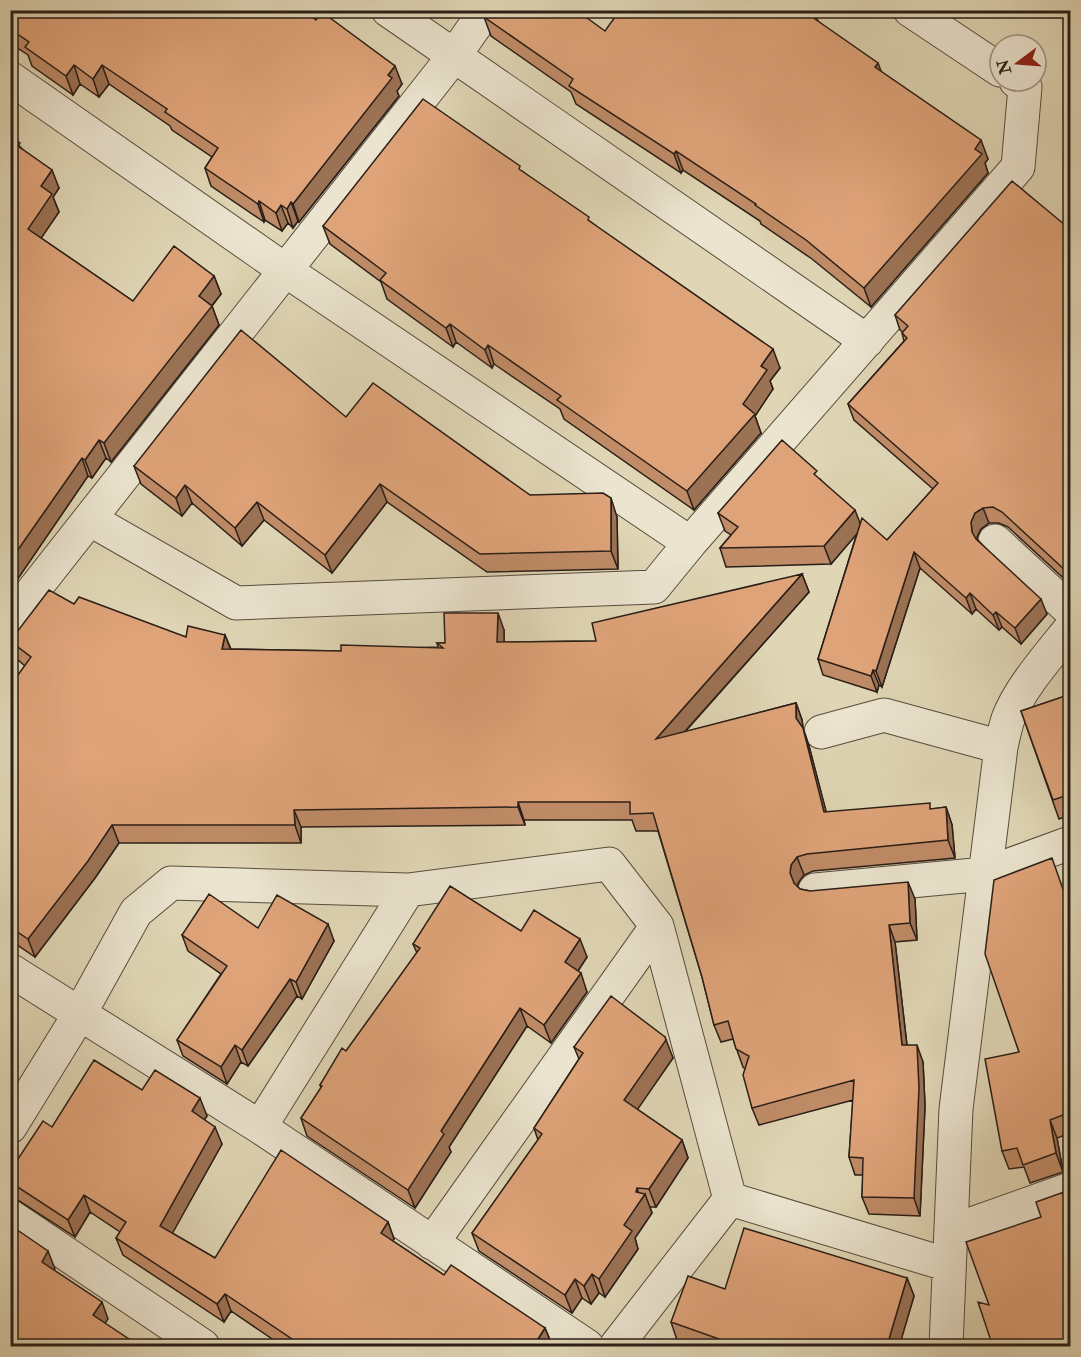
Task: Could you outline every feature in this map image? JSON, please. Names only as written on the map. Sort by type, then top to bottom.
[{"type":"street","points":[[388,10],[867,341]]},
{"type":"street","points":[[13,612],[91,519],[454,56],[486,10]]},
{"type":"street","points":[[910,10],[988,62]]},
{"type":"street","points":[[10,78],[285,270],[690,543]]},
{"type":"street","points":[[91,519],[236,603],[654,587],[1018,167],[1024,93]]},
{"type":"street","points":[[995,541],[1071,610]]},
{"type":"street","points":[[946,1347],[956,1109],[1000,747],[1009,718],[1026,688],[1071,629]]},
{"type":"street","points":[[821,732],[884,715],[1000,747]]},
{"type":"street","points":[[815,890],[985,874],[1071,843]]},
{"type":"street","points":[[10,1127],[80,1015],[136,912],[171,882],[408,890],[609,864],[657,926],[730,1199]]},
{"type":"street","points":[[260,1127],[408,890]]},
{"type":"street","points":[[432,1243],[657,926]]},
{"type":"street","points":[[10,970],[260,1127],[587,1347]]},
{"type":"street","points":[[951,1231],[1071,1189]]},
{"type":"street","points":[[730,1199],[949,1265]]},
{"type":"street","points":[[616,1347],[730,1199]]},
{"type":"street","points":[[10,1216],[203,1347]]},
{"type":"building","points":[[10,10],[303,10],[316,20],[322,12],[395,66],[388,75],[392,78],[293,204],[291,202],[287,209],[281,205],[276,213],[259,201],[258,204],[205,168],[218,148],[165,112],[167,109],[102,65],[93,79],[74,65],[66,76],[25,47],[29,42],[10,29]]},
{"type":"building","points":[[489,10],[576,10],[605,31],[620,10],[808,10],[816,16],[815,19],[878,63],[875,67],[981,140],[975,149],[982,154],[864,288],[806,240],[756,204],[676,151],[674,154],[569,86],[573,79],[484,17]]},
{"type":"building","points":[[423,99],[520,166],[519,169],[589,217],[588,220],[773,349],[761,366],[767,370],[743,404],[755,414],[687,491],[557,400],[561,396],[488,345],[485,350],[450,324],[446,328],[380,280],[386,273],[323,226]]},
{"type":"building","points":[[10,136],[20,143],[18,146],[52,170],[41,186],[52,194],[28,229],[133,301],[174,246],[214,276],[199,296],[212,306],[104,443],[99,440],[85,460],[82,458],[10,561]]},
{"type":"building","points":[[1012,181],[1071,230],[1071,556],[1067,561],[1071,559],[1071,566],[1066,571],[1002,512],[993,507],[983,508],[975,513],[971,522],[972,532],[976,539],[1041,599],[1015,628],[996,612],[993,615],[970,593],[966,598],[914,552],[876,671],[873,670],[871,676],[818,659],[862,518],[887,540],[938,483],[848,404],[907,338],[902,333],[908,326],[895,315]]},
{"type":"building","points":[[241,330],[346,417],[373,383],[530,495],[603,493],[611,498],[611,551],[480,554],[380,484],[325,555],[257,502],[235,528],[185,485],[176,498],[134,466]]},
{"type":"building","points":[[782,440],[817,471],[814,474],[855,510],[824,546],[720,548],[738,527],[718,513]]},
{"type":"building","points":[[802,574],[656,739],[796,703],[796,718],[803,728],[824,812],[930,803],[930,809],[946,807],[948,840],[807,854],[797,857],[791,865],[790,873],[794,883],[800,889],[810,891],[908,882],[910,923],[889,925],[902,1045],[917,1045],[919,1088],[914,1198],[862,1197],[863,1158],[849,1157],[854,1080],[752,1108],[743,1075],[749,1056],[736,1049],[728,1021],[714,1025],[653,813],[630,814],[630,802],[518,802],[518,807],[294,810],[295,825],[112,825],[88,861],[28,939],[10,927],[10,686],[31,657],[10,641],[49,590],[74,604],[79,597],[186,637],[188,626],[225,635],[222,649],[341,651],[341,645],[443,648],[437,643],[445,643],[444,613],[498,613],[497,642],[596,641],[592,623]]},
{"type":"building","points":[[1071,694],[1071,794],[1053,800],[1021,711]]},
{"type":"building","points":[[1052,858],[1065,895],[1071,894],[1071,1112],[1050,1120],[1056,1153],[1023,1165],[1017,1148],[1002,1151],[985,1059],[1019,1052],[985,954],[994,880]]},
{"type":"building","points":[[450,886],[521,931],[534,910],[580,939],[565,962],[581,973],[544,1025],[520,1008],[441,1131],[444,1134],[408,1190],[301,1118],[322,1086],[320,1085],[342,1048],[346,1051],[420,948],[413,944]]},
{"type":"building","points":[[209,894],[258,928],[277,895],[328,924],[296,982],[290,979],[242,1050],[235,1045],[221,1067],[177,1040],[227,966],[182,935]]},
{"type":"building","points":[[611,996],[666,1040],[624,1100],[682,1140],[649,1189],[637,1188],[636,1192],[645,1194],[624,1225],[632,1231],[599,1279],[592,1274],[584,1286],[575,1279],[565,1295],[472,1233],[542,1134],[534,1128],[583,1053],[574,1047]]},
{"type":"building","points":[[94,1060],[142,1090],[155,1070],[200,1098],[192,1111],[215,1127],[160,1226],[215,1258],[281,1150],[388,1222],[381,1233],[444,1275],[451,1265],[545,1328],[533,1347],[304,1347],[225,1294],[217,1304],[116,1238],[126,1222],[84,1195],[68,1220],[10,1182],[17,1171],[12,1168],[43,1121],[52,1127]]},
{"type":"building","points":[[1064,1192],[1066,1205],[1071,1204],[1071,1347],[993,1347],[978,1302],[989,1305],[966,1242],[1041,1217],[1036,1202]]},
{"type":"building","points":[[10,1225],[48,1251],[42,1262],[102,1302],[93,1315],[141,1347],[10,1347]]},
{"type":"building","points":[[744,1228],[907,1278],[889,1339],[910,1347],[736,1347],[736,1345],[671,1322],[688,1276],[725,1289]]}]
